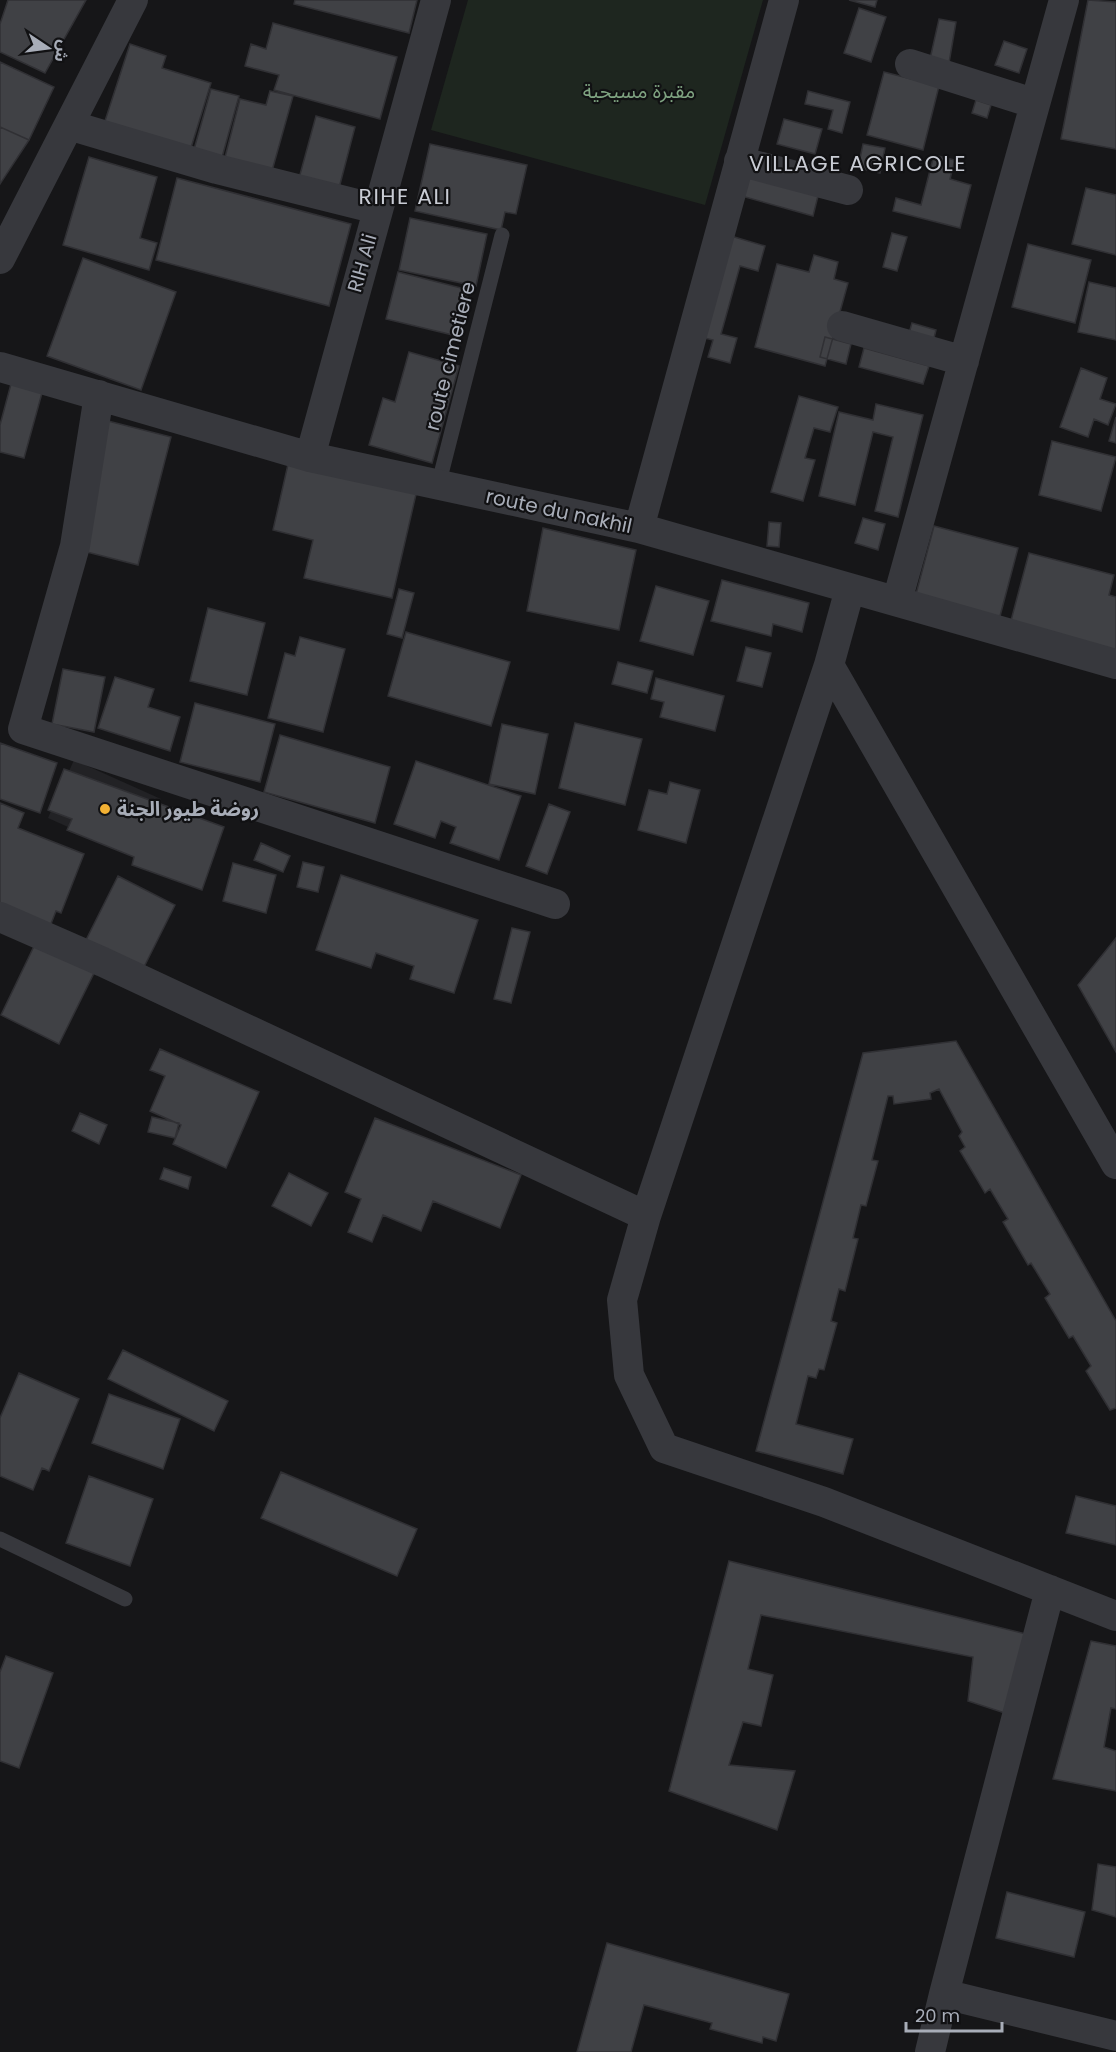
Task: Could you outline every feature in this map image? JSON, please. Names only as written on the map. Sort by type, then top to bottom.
[{"type":"street","points":[[0,259],[133,0]]},
{"type":"street","name":"RIH Ali","points":[[310,457],[436,0]]},
{"type":"street","points":[[639,528],[784,0]]},
{"type":"street","points":[[897,601],[1033,103],[1064,0]]},
{"type":"street","points":[[910,64],[1033,103]]},
{"type":"street","points":[[69,125],[217,169],[377,209]]},
{"type":"street","points":[[739,161],[848,190]]},
{"type":"street","points":[[842,326],[964,361]]},
{"type":"street","name":"route du nakhil","points":[[0,367],[310,457],[639,528],[1116,664]]},
{"type":"street","points":[[99,395],[75,546],[23,729],[555,904]]},
{"type":"street","points":[[850,589],[829,665],[646,1215],[622,1300],[629,1376],[664,1448],[824,1502],[1116,1616]]},
{"type":"street","points":[[829,665],[1116,1164]]},
{"type":"street","points":[[0,917],[114,967],[646,1215]]},
{"type":"street","points":[[930,2052],[1050,1590]]},
{"type":"street","points":[[944,1994],[1116,2036]]},
{"type":"lane","name":"route cimetiere","points":[[438,486],[502,235]]},
{"type":"lane","points":[[0,1539],[125,1599]]},
{"type":"shaded area","name":"روضة طيور الجنة","points":[[74,760],[161,799],[135,857],[48,818]]},
{"type":"green space","name":"مقبرة مسيحية","points":[[468,0],[763,0],[705,205],[431,130]]},
{"type":"building","points":[[8,0],[86,0],[45,73],[0,52],[0,24]]},
{"type":"building","points":[[295,0],[417,0],[409,33],[294,4]]},
{"type":"building","points":[[849,0],[877,0],[875,7]]},
{"type":"building","points":[[1088,0],[1116,2],[1116,149],[1061,139]]},
{"type":"building","points":[[859,8],[886,17],[871,62],[844,53]]},
{"type":"building","points":[[939,19],[956,22],[949,63],[930,59]]},
{"type":"building","points":[[273,23],[397,57],[380,119],[274,90],[279,75],[245,66],[251,44],[266,49]]},
{"type":"building","points":[[1004,41],[1027,49],[1019,73],[995,65]]},
{"type":"building","points":[[130,44],[166,56],[162,68],[211,83],[190,151],[104,124]]},
{"type":"building","points":[[0,62],[54,87],[29,140],[0,127]]},
{"type":"building","points":[[884,72],[939,86],[923,150],[867,135]]},
{"type":"building","points":[[211,89],[239,96],[221,161],[193,153]]},
{"type":"building","points":[[270,91],[293,96],[270,178],[223,165],[240,99],[266,105]]},
{"type":"building","points":[[808,91],[850,102],[842,133],[828,129],[833,110],[805,104]]},
{"type":"building","points":[[976,100],[991,105],[987,118],[972,113]]},
{"type":"building","points":[[316,116],[355,127],[338,192],[298,182]]},
{"type":"building","points":[[784,119],[822,129],[815,154],[777,144]]},
{"type":"building","points":[[0,127],[29,140],[0,184]]},
{"type":"building","points":[[430,144],[527,165],[516,214],[505,212],[501,230],[415,211]]},
{"type":"building","points":[[863,144],[885,148],[880,173],[858,168]]},
{"type":"building","points":[[934,155],[955,160],[950,179],[971,185],[960,228],[893,211],[896,198],[921,205]]},
{"type":"building","points":[[89,157],[157,177],[140,238],[157,243],[149,270],[63,245]]},
{"type":"building","points":[[745,172],[819,192],[813,216],[738,195]]},
{"type":"building","points":[[177,178],[351,224],[329,306],[156,260]]},
{"type":"building","points":[[1086,188],[1116,195],[1116,255],[1072,244]]},
{"type":"building","points":[[410,218],[487,234],[476,286],[399,270]]},
{"type":"building","points":[[892,233],[907,237],[897,271],[883,267]]},
{"type":"building","points":[[731,236],[765,246],[758,271],[740,266],[721,334],[737,338],[730,363],[708,357],[713,340],[696,336]]},
{"type":"building","points":[[1028,244],[1091,260],[1075,323],[1012,307]]},
{"type":"building","points":[[814,255],[838,262],[834,279],[848,283],[825,366],[755,347],[777,264],[809,272]]},
{"type":"building","points":[[83,258],[176,292],[141,390],[47,356]]},
{"type":"building","points":[[398,272],[469,290],[457,336],[386,319]]},
{"type":"building","points":[[1089,282],[1116,288],[1116,340],[1078,332]]},
{"type":"building","points":[[912,323],[936,330],[932,346],[907,340]]},
{"type":"building","points":[[825,337],[851,344],[846,364],[820,357]]},
{"type":"building","points":[[864,348],[929,366],[923,384],[859,367]]},
{"type":"building","points":[[409,352],[459,366],[432,463],[369,445],[383,398],[395,402]]},
{"type":"building","points":[[1081,368],[1107,378],[1100,399],[1116,404],[1108,425],[1094,419],[1088,437],[1060,427]]},
{"type":"building","points":[[11,384],[42,393],[24,458],[0,452],[0,425]]},
{"type":"building","points":[[799,396],[838,407],[830,432],[814,428],[805,458],[815,460],[803,501],[771,492]]},
{"type":"building","points":[[876,404],[923,415],[898,517],[875,511],[893,437],[873,432],[855,505],[819,496],[839,412],[873,420]]},
{"type":"building","points":[[1116,417],[1116,443],[1109,441]]},
{"type":"building","points":[[108,421],[171,437],[138,565],[75,549]]},
{"type":"building","points":[[1052,441],[1116,457],[1101,511],[1039,495]]},
{"type":"building","points":[[289,460],[417,490],[392,598],[304,578],[313,540],[273,530]]},
{"type":"building","points":[[863,518],[885,524],[878,550],[855,543]]},
{"type":"building","points":[[769,522],[781,523],[779,547],[767,546]]},
{"type":"building","points":[[934,526],[1018,548],[999,620],[915,598]]},
{"type":"building","points":[[543,528],[636,550],[619,630],[527,611]]},
{"type":"building","points":[[1029,553],[1114,575],[1109,595],[1116,597],[1116,656],[1009,628]]},
{"type":"building","points":[[722,580],[809,603],[802,632],[773,624],[771,636],[711,621]]},
{"type":"building","points":[[656,586],[709,601],[693,655],[640,641]]},
{"type":"building","points":[[399,589],[414,593],[402,638],[387,634]]},
{"type":"building","points":[[208,608],[265,623],[247,695],[190,681]]},
{"type":"building","points":[[406,632],[510,662],[491,726],[388,696]]},
{"type":"building","points":[[300,637],[345,649],[323,732],[268,718],[285,653],[295,656]]},
{"type":"building","points":[[746,647],[771,653],[762,687],[737,681]]},
{"type":"building","points":[[618,662],[653,671],[647,693],[612,684]]},
{"type":"building","points":[[63,669],[105,677],[94,732],[52,724]]},
{"type":"building","points":[[115,677],[154,689],[148,707],[180,717],[170,751],[98,728]]},
{"type":"building","points":[[656,678],[724,696],[715,731],[660,717],[664,702],[651,699]]},
{"type":"building","points":[[195,703],[275,724],[260,782],[180,762]]},
{"type":"building","points":[[575,723],[642,739],[625,805],[559,788]]},
{"type":"building","points":[[502,724],[548,734],[535,794],[489,784]]},
{"type":"building","points":[[280,735],[390,767],[375,823],[264,792]]},
{"type":"building","points":[[0,743],[57,763],[40,813],[0,799]]},
{"type":"building","points":[[416,761],[521,796],[499,860],[450,843],[456,827],[441,821],[435,838],[394,824]]},
{"type":"building","points":[[64,769],[224,827],[202,890],[132,865],[134,857],[67,830],[72,819],[48,810]]},
{"type":"building","points":[[670,782],[700,790],[686,843],[638,830],[649,790],[667,794]]},
{"type":"building","points":[[0,803],[24,813],[18,828],[84,854],[61,913],[56,911],[49,929],[0,910]]},
{"type":"building","points":[[549,804],[570,812],[547,874],[526,866]]},
{"type":"building","points":[[261,843],[290,856],[283,872],[254,860]]},
{"type":"building","points":[[303,862],[324,867],[318,892],[297,887]]},
{"type":"building","points":[[233,863],[276,875],[266,913],[223,901]]},
{"type":"building","points":[[341,875],[478,920],[454,993],[410,979],[414,966],[376,953],[371,968],[316,950]]},
{"type":"building","points":[[118,876],[175,905],[143,969],[86,940]]},
{"type":"building","points":[[512,928],[530,932],[511,1003],[494,999]]},
{"type":"building","points":[[1116,938],[1116,1052],[1078,985]]},
{"type":"building","points":[[37,940],[96,969],[59,1044],[1,1015]]},
{"type":"building","points":[[956,1041],[1116,1321],[1116,1408],[1110,1410],[1086,1371],[1091,1366],[1073,1336],[1069,1338],[1045,1298],[1050,1294],[1031,1263],[1028,1265],[1003,1222],[1008,1219],[990,1189],[985,1193],[960,1151],[965,1147],[959,1136],[962,1132],[939,1089],[930,1093],[931,1099],[894,1104],[893,1096],[888,1096],[872,1160],[878,1161],[866,1206],[861,1205],[853,1238],[858,1239],[845,1291],[839,1289],[831,1321],[837,1323],[824,1370],[819,1369],[816,1378],[808,1376],[796,1424],[853,1439],[843,1474],[756,1451],[863,1053]]},
{"type":"building","points":[[160,1049],[259,1092],[226,1168],[173,1144],[181,1125],[150,1111],[165,1076],[150,1070]]},
{"type":"building","points":[[80,1113],[107,1125],[99,1144],[72,1131]]},
{"type":"building","points":[[152,1117],[179,1123],[175,1138],[148,1132]]},
{"type":"building","points":[[375,1118],[521,1175],[500,1228],[433,1201],[421,1231],[383,1215],[372,1242],[348,1232],[361,1199],[345,1192]]},
{"type":"building","points":[[164,1168],[191,1177],[188,1189],[160,1179]]},
{"type":"building","points":[[289,1173],[328,1193],[311,1226],[272,1206]]},
{"type":"building","points":[[123,1350],[228,1401],[214,1431],[108,1379]]},
{"type":"building","points":[[19,1373],[79,1399],[49,1471],[42,1468],[33,1490],[0,1476],[0,1418]]},
{"type":"building","points":[[109,1394],[180,1419],[163,1469],[92,1443]]},
{"type":"building","points":[[281,1472],[417,1529],[397,1576],[261,1518]]},
{"type":"building","points":[[89,1476],[153,1499],[130,1566],[66,1543]]},
{"type":"building","points":[[1076,1496],[1116,1506],[1116,1545],[1066,1533]]},
{"type":"building","points":[[729,1561],[1038,1637],[1017,1717],[968,1701],[973,1657],[761,1615],[748,1669],[773,1675],[761,1726],[743,1722],[729,1765],[795,1771],[777,1830],[669,1791]]},
{"type":"building","points":[[1091,1641],[1116,1646],[1116,1709],[1111,1708],[1104,1747],[1116,1751],[1116,1791],[1053,1779]]},
{"type":"building","points":[[6,1656],[53,1673],[19,1768],[0,1761],[0,1672]]},
{"type":"building","points":[[1098,1864],[1116,1867],[1116,1917],[1092,1910]]},
{"type":"building","points":[[1007,1892],[1085,1912],[1074,1957],[996,1938]]},
{"type":"building","points":[[607,1943],[789,1994],[776,2041],[763,2037],[762,2043],[710,2029],[712,2023],[644,2005],[631,2052],[577,2052]]},
{"type":"place","name":"روضة طيور الجنة","points":[[105,809]]},
{"type":"district","name":"VILLAGE AGRICOLE","points":[[858,163]]},
{"type":"district","name":"RIHE ALI","points":[[405,196]]}]
